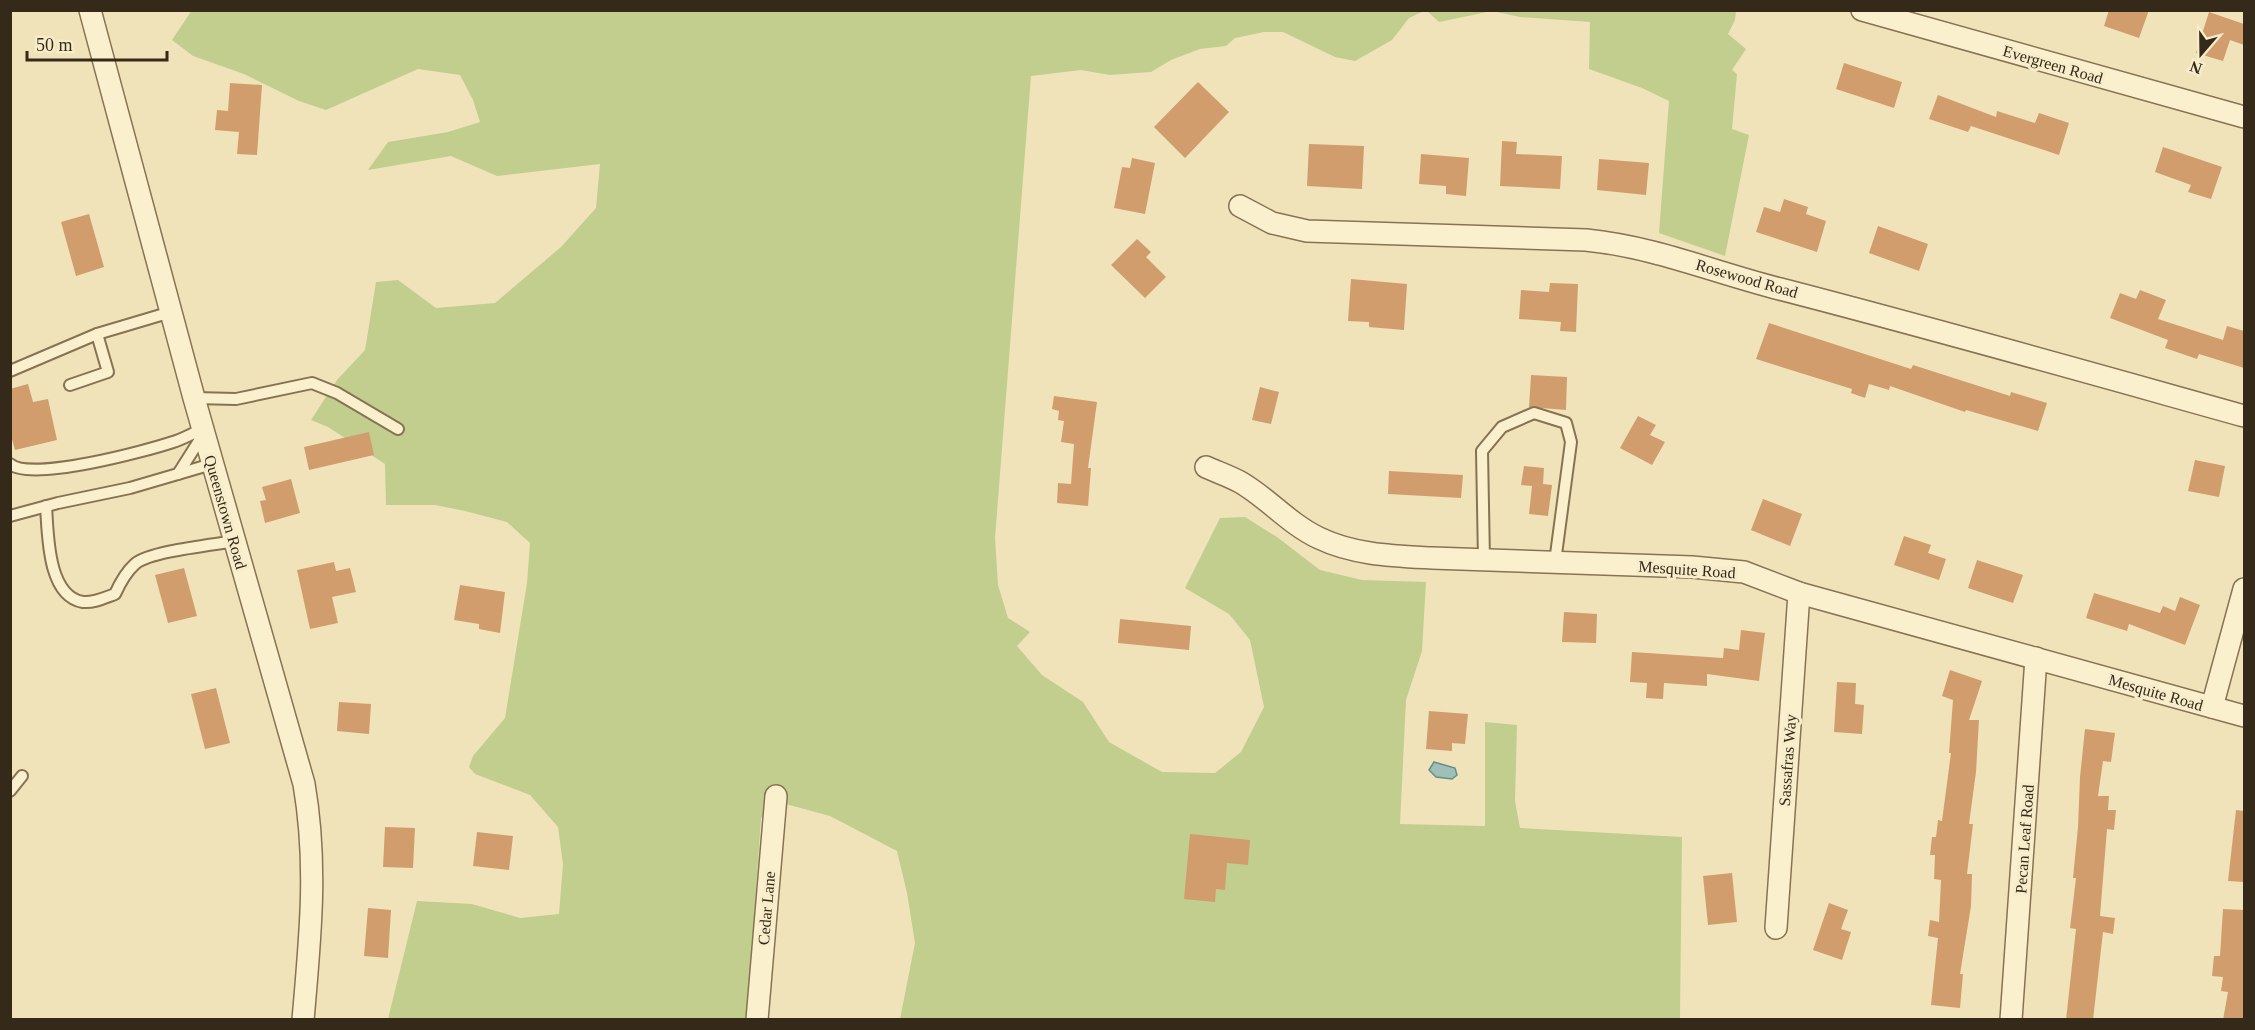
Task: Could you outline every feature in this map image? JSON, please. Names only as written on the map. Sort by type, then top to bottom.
[{"type":"street","name":"Queenstown Road","points":[[90,10],[212,464],[304,784],[310,820],[312,897],[303,1020]]},
{"type":"street","name":"Evergreen Road","points":[[1862,10],[2244,117]]},
{"type":"street","name":"Rosewood Road","points":[[1240,206],[1272,224],[1307,231],[1586,240],[1660,252],[1766,285],[2244,416]]},
{"type":"street","name":"Mesquite Road","points":[[1206,467],[1240,482],[1292,523],[1320,538],[1354,550],[1393,556],[1692,567],[1744,572],[1799,593],[2244,716]]},
{"type":"street","points":[[2212,707],[2244,589]]},
{"type":"street","name":"Sassafras Way","points":[[1776,928],[1799,593]]},
{"type":"street","name":"Pecan Leaf Road","points":[[2011,1020],[2036,658]]},
{"type":"street","name":"Cedar Lane","points":[[757,1020],[776,796]]},
{"type":"lane","points":[[10,371],[97,334],[171,312]]},
{"type":"lane","points":[[70,385],[108,372],[97,334]]},
{"type":"lane","points":[[194,398],[236,399],[312,384],[337,393],[398,429]]},
{"type":"lane","points":[[1484,560],[1482,451],[1502,427],[1534,413],[1566,423],[1571,442],[1555,562]]},
{"type":"lane","points":[[10,464],[15,468],[44,470],[66,468],[174,442],[203,431]]},
{"type":"lane","points":[[178,474],[203,431]]},
{"type":"lane","points":[[10,516],[130,488],[212,464]]},
{"type":"lane","points":[[46,506],[51,562],[58,581],[70,596],[81,602],[96,601],[115,594],[125,575],[137,562],[163,554],[235,541]]},
{"type":"lane","points":[[10,791],[22,777]]},
{"type":"green space","points":[[192,10],[1424,11],[1409,18],[1392,40],[1355,61],[1335,57],[1283,32],[1264,32],[1235,38],[1226,46],[1200,49],[1171,60],[1151,72],[1110,75],[1081,70],[1031,76],[995,538],[998,585],[1008,618],[1030,632],[1017,646],[1042,675],[1083,702],[1109,742],[1162,772],[1215,773],[1241,752],[1264,707],[1250,640],[1229,614],[1185,588],[1220,518],[1245,517],[1277,537],[1320,570],[1362,580],[1426,582],[1422,651],[1406,700],[1400,824],[1485,826],[1485,722],[1517,725],[1515,801],[1520,828],[1682,837],[1680,1019],[900,1019],[915,943],[897,851],[830,816],[782,803],[761,818],[747,1019],[388,1019],[417,901],[472,904],[520,918],[559,914],[563,864],[558,827],[530,795],[475,774],[469,767],[473,756],[505,718],[527,583],[530,543],[507,522],[435,505],[386,505],[385,464],[328,427],[311,420],[337,380],[365,350],[376,282],[398,280],[436,308],[495,303],[561,247],[596,208],[600,164],[497,176],[451,156],[368,170],[388,142],[448,132],[480,122],[473,100],[460,75],[418,69],[326,110],[299,101],[244,74],[193,56],[172,40]]},
{"type":"green space","points":[[1427,11],[1492,11],[1439,22]]},
{"type":"green space","points":[[1492,11],[1736,11],[1735,20],[1728,34],[1746,49],[1732,70],[1737,74],[1732,129],[1749,135],[1725,256],[1659,233],[1669,101],[1642,88],[1589,69],[1590,22],[1520,17]]},
{"type":"water","points":[[1434,762],[1455,768],[1457,775],[1452,779],[1436,777],[1429,770]]},
{"type":"building","points":[[2109,10],[2149,10],[2139,38],[2104,26]]},
{"type":"building","points":[[2209,12],[2244,24],[2244,45],[2230,40],[2223,61],[2196,53]]},
{"type":"building","points":[[1844,63],[1902,82],[1894,108],[1836,89]]},
{"type":"building","points":[[1198,82],[1229,112],[1185,158],[1154,127]]},
{"type":"building","points":[[230,83],[262,85],[257,155],[237,154],[239,132],[215,130],[217,110],[228,111]]},
{"type":"building","points":[[1938,95],[1996,117],[1997,111],[2035,123],[2039,113],[2069,123],[2059,155],[1971,126],[1968,132],[1929,119]]},
{"type":"building","points":[[1502,141],[1517,142],[1516,154],[1562,156],[1560,189],[1500,186]]},
{"type":"building","points":[[1309,144],[1364,146],[1362,189],[1307,186]]},
{"type":"building","points":[[2163,147],[2222,167],[2211,199],[2188,192],[2191,185],[2155,172]]},
{"type":"building","points":[[1421,154],[1469,158],[1466,196],[1446,194],[1446,186],[1419,184]]},
{"type":"building","points":[[1132,158],[1155,163],[1145,214],[1114,208],[1122,167],[1130,168]]},
{"type":"building","points":[[1599,159],[1649,163],[1646,195],[1597,190]]},
{"type":"building","points":[[1784,199],[1808,207],[1806,214],[1826,221],[1817,252],[1756,232],[1764,207],[1780,212]]},
{"type":"building","points":[[89,214],[104,267],[76,276],[61,222]]},
{"type":"building","points":[[1878,226],[1928,244],[1919,271],[1869,253]]},
{"type":"building","points":[[1137,239],[1151,252],[1146,257],[1166,277],[1145,298],[1111,265]]},
{"type":"building","points":[[1351,279],[1407,284],[1404,330],[1369,327],[1369,322],[1348,321]]},
{"type":"building","points":[[1550,283],[1578,284],[1576,332],[1560,331],[1561,322],[1519,319],[1521,290],[1549,292]]},
{"type":"building","points":[[2140,290],[2166,300],[2158,319],[2223,340],[2227,326],[2244,331],[2244,368],[2199,354],[2197,359],[2165,348],[2168,340],[2110,318],[2120,293],[2136,299]]},
{"type":"building","points":[[1769,323],[1911,369],[1913,365],[2010,396],[2011,392],[2047,403],[2038,431],[1966,410],[1965,412],[1890,386],[1889,390],[1869,384],[1865,398],[1851,393],[1852,389],[1756,359]]},
{"type":"building","points":[[1531,375],[1567,377],[1566,410],[1529,407]]},
{"type":"building","points":[[28,384],[33,402],[48,399],[57,440],[15,450],[10,432],[10,389]]},
{"type":"building","points":[[1260,387],[1279,392],[1271,424],[1252,420]]},
{"type":"building","points":[[1054,396],[1097,402],[1088,468],[1091,468],[1088,506],[1057,503],[1058,483],[1071,484],[1074,444],[1061,442],[1064,421],[1058,420],[1059,411],[1052,409]]},
{"type":"building","points":[[1638,416],[1656,425],[1650,435],[1665,442],[1652,465],[1620,448]]},
{"type":"building","points":[[369,432],[374,455],[309,470],[304,447]]},
{"type":"building","points":[[2195,460],[2225,466],[2219,497],[2188,491]]},
{"type":"building","points":[[1524,466],[1544,468],[1543,484],[1552,485],[1548,516],[1529,514],[1532,486],[1521,485]]},
{"type":"building","points":[[1389,471],[1463,475],[1461,498],[1388,494]]},
{"type":"building","points":[[291,479],[300,513],[265,523],[260,501],[266,500],[262,487]]},
{"type":"building","points":[[1763,499],[1802,514],[1790,546],[1751,530]]},
{"type":"building","points":[[1904,536],[1931,545],[1928,553],[1946,559],[1939,580],[1894,565]]},
{"type":"building","points":[[1977,560],[2023,575],[2013,603],[1968,588]]},
{"type":"building","points":[[334,562],[336,571],[350,568],[356,592],[332,597],[338,623],[310,629],[297,570]]},
{"type":"building","points":[[184,568],[197,616],[168,623],[155,575]]},
{"type":"building","points":[[460,585],[505,592],[500,633],[479,629],[479,624],[454,620]]},
{"type":"building","points":[[2094,593],[2160,613],[2163,606],[2175,611],[2180,597],[2200,605],[2185,645],[2129,624],[2127,631],[2086,618]]},
{"type":"building","points":[[1564,612],[1597,614],[1596,643],[1562,642]]},
{"type":"building","points":[[1120,619],[1191,626],[1189,650],[1118,643]]},
{"type":"building","points":[[1741,630],[1765,633],[1759,681],[1707,674],[1707,686],[1664,683],[1663,699],[1646,698],[1647,683],[1630,682],[1632,652],[1723,658],[1724,648],[1739,650]]},
{"type":"building","points":[[1950,670],[1982,681],[1969,720],[1979,720],[1976,772],[1969,824],[1973,824],[1967,874],[1972,874],[1971,906],[1960,974],[1963,974],[1960,1008],[1931,1005],[1938,938],[1928,936],[1930,920],[1939,922],[1941,880],[1934,879],[1935,855],[1930,855],[1932,837],[1936,837],[1938,820],[1942,821],[1951,753],[1949,753],[1953,700],[1942,696]]},
{"type":"building","points":[[1837,682],[1856,683],[1855,704],[1864,705],[1862,734],[1834,732]]},
{"type":"building","points":[[216,688],[230,743],[205,749],[191,694]]},
{"type":"building","points":[[339,702],[371,704],[369,734],[337,731]]},
{"type":"building","points":[[1429,711],[1468,714],[1465,744],[1452,743],[1452,751],[1426,749]]},
{"type":"building","points":[[2085,729],[2115,733],[2111,762],[2103,761],[2098,796],[2109,796],[2108,810],[2116,810],[2114,830],[2107,829],[2100,916],[2115,918],[2113,934],[2103,932],[2093,1020],[2066,1020],[2076,929],[2070,928],[2076,878],[2073,878]]},
{"type":"building","points":[[2236,810],[2244,811],[2244,882],[2228,881]]},
{"type":"building","points":[[385,827],[415,828],[413,868],[383,867]]},
{"type":"building","points":[[477,832],[513,836],[509,870],[473,866]]},
{"type":"building","points":[[1190,834],[1250,840],[1248,865],[1227,863],[1225,890],[1216,889],[1215,902],[1184,899]]},
{"type":"building","points":[[1732,873],[1737,922],[1708,925],[1703,876]]},
{"type":"building","points":[[1829,903],[1848,910],[1841,929],[1851,932],[1842,960],[1813,950]]},
{"type":"building","points":[[368,908],[391,910],[388,958],[364,956]]},
{"type":"building","points":[[2223,909],[2244,910],[2244,1020],[2223,1020],[2228,992],[2221,991],[2223,977],[2212,976],[2214,956],[2220,956]]}]
